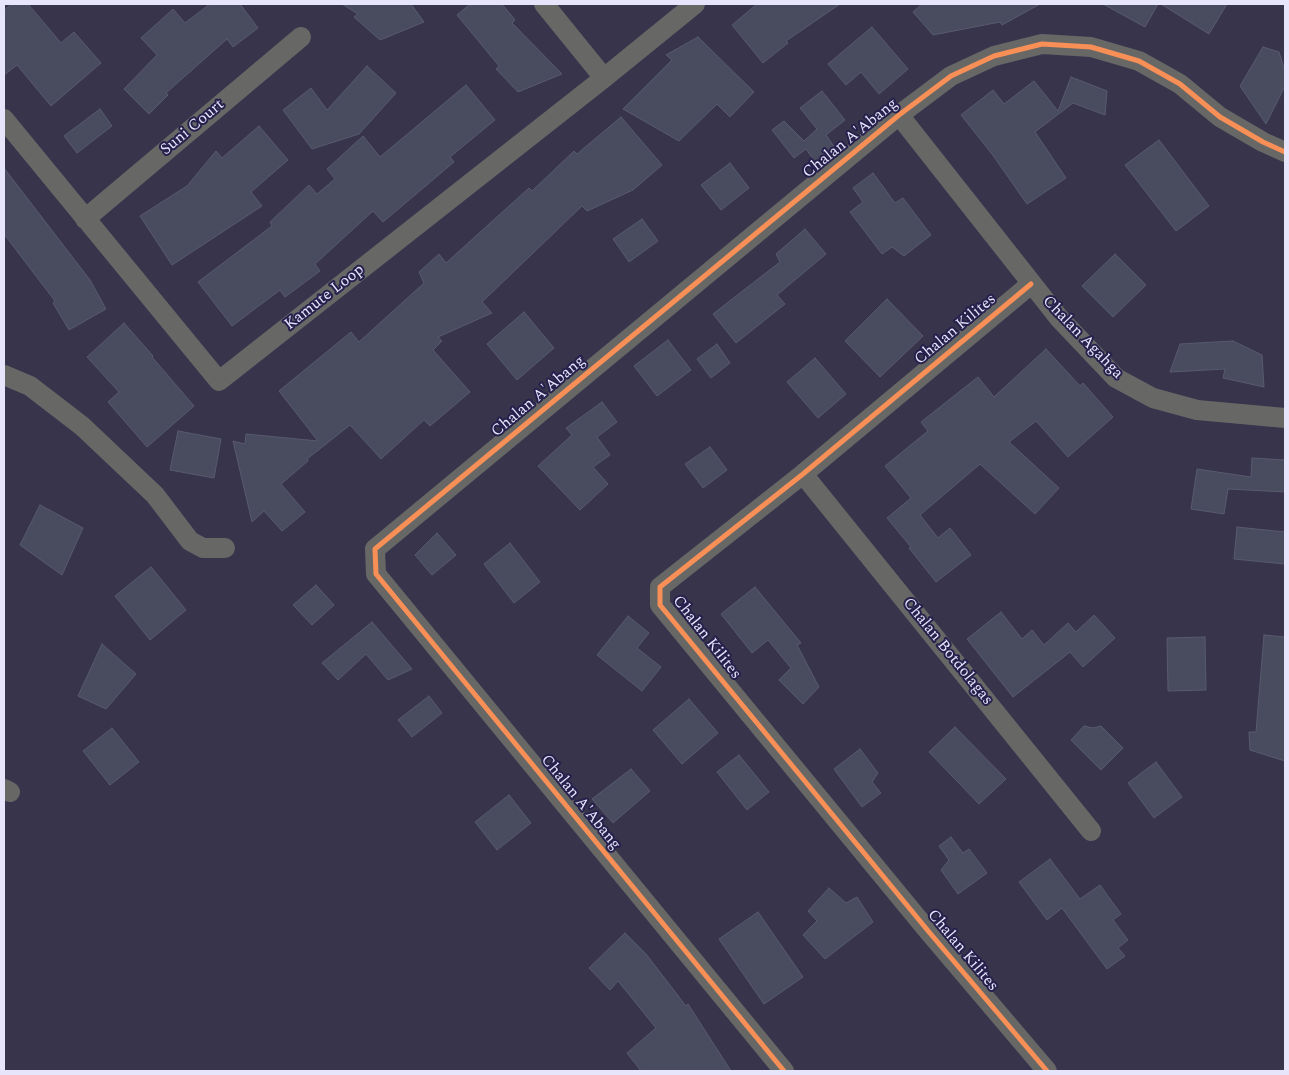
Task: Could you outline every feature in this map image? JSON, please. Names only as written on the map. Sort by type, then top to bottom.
[{"type":"street","points":[[544,4],[604,78]]},
{"type":"street","name":"Kamute Loop","points":[[4,119],[219,381],[604,78],[695,4]]},
{"type":"street","name":"Suni Court","points":[[85,219],[301,37]]},
{"type":"street","name":"Chalan A'Abang","points":[[784,1071],[376,574],[375,549],[899,115],[951,76],[994,56],[1042,44],[1091,47],[1139,61],[1180,84],[1220,117],[1263,142],[1285,152]]},
{"type":"street","name":"Chalan Agahga","points":[[899,115],[1059,318],[1116,378],[1154,398],[1197,410],[1285,418]]},
{"type":"street","name":"Chalan Kilites","points":[[1031,284],[803,474],[660,587],[660,605],[929,932],[1047,1071]]},
{"type":"street","points":[[4,374],[30,386],[82,426],[155,495],[190,541],[203,548],[226,548]]},
{"type":"street","name":"Chalan Botdolagas","points":[[803,474],[1091,831]]},
{"type":"building","points":[[12,4],[28,4],[61,43],[74,32],[101,63],[51,106],[17,65],[4,75],[4,10]]},
{"type":"building","points":[[210,4],[240,4],[258,28],[233,47],[227,39],[166,93],[168,95],[149,114],[124,89],[157,55],[141,38],[173,9],[185,23]]},
{"type":"building","points":[[342,4],[411,4],[424,22],[380,40],[354,17],[358,14]]},
{"type":"building","points":[[470,4],[502,4],[515,20],[512,23],[562,74],[518,92],[496,69],[499,66],[457,15]]},
{"type":"building","points":[[757,4],[840,4],[786,41],[788,43],[763,63],[732,25]]},
{"type":"building","points":[[922,4],[1040,4],[1002,25],[1000,22],[933,35],[913,12]]},
{"type":"building","points":[[1103,4],[1158,4],[1145,27]]},
{"type":"building","points":[[1161,4],[1227,4],[1209,34]]},
{"type":"building","points":[[872,27],[908,69],[879,94],[861,72],[846,85],[828,64]]},
{"type":"building","points":[[698,37],[754,92],[730,117],[717,104],[679,141],[623,109],[672,60],[666,55]]},
{"type":"building","points":[[1263,47],[1279,52],[1285,71],[1285,86],[1266,124],[1240,86]]},
{"type":"building","points":[[367,66],[396,93],[359,134],[312,149],[283,110],[311,88],[327,110]]},
{"type":"building","points":[[1071,77],[1107,91],[1105,115],[1073,103],[1035,132],[1066,178],[1027,204],[992,154],[961,115],[993,90],[1004,104],[1034,81],[1058,111]]},
{"type":"building","points":[[466,85],[495,120],[450,157],[454,162],[383,222],[373,211],[315,264],[320,271],[285,297],[280,290],[232,326],[198,282],[272,226],[270,222],[309,185],[317,194],[335,179],[327,169],[363,136],[380,157]]},
{"type":"building","points":[[822,91],[845,120],[826,135],[835,148],[816,163],[806,149],[794,158],[772,130],[784,121],[804,141],[817,129],[800,108]]},
{"type":"building","points":[[100,109],[112,126],[77,153],[64,136]]},
{"type":"building","points":[[621,117],[662,165],[633,190],[587,211],[582,206],[482,302],[492,313],[438,337],[442,341],[433,350],[470,392],[430,426],[424,420],[381,459],[350,425],[307,459],[308,461],[281,484],[305,512],[282,531],[264,511],[252,522],[233,441],[245,444],[246,434],[318,441],[279,391],[351,332],[359,342],[424,283],[419,272],[439,254],[446,263],[529,188],[532,191],[574,151],[577,154]]},
{"type":"building","points":[[259,126],[288,160],[251,192],[262,206],[172,265],[140,216],[187,186],[216,151],[222,158]]},
{"type":"building","points":[[1159,140],[1209,206],[1176,231],[1125,165]]},
{"type":"building","points":[[730,163],[749,188],[721,210],[701,185]]},
{"type":"building","points":[[4,168],[90,280],[106,309],[69,330],[53,303],[55,301],[4,234]]},
{"type":"building","points":[[873,173],[895,203],[903,198],[931,235],[904,256],[892,247],[882,254],[850,212],[863,202],[853,188]]},
{"type":"building","points":[[642,219],[658,241],[629,262],[613,239]]},
{"type":"building","points":[[805,229],[826,254],[777,295],[785,304],[736,343],[713,314],[780,262],[776,254]]},
{"type":"building","points":[[1115,254],[1146,285],[1113,317],[1082,286]]},
{"type":"building","points":[[887,299],[923,336],[880,377],[845,341]]},
{"type":"building","points":[[524,312],[554,348],[517,380],[487,344]]},
{"type":"building","points":[[124,323],[194,406],[147,447],[108,402],[119,392],[87,357]]},
{"type":"building","points":[[668,340],[691,370],[657,396],[634,366]]},
{"type":"building","points":[[1233,341],[1262,355],[1264,387],[1223,378],[1225,369],[1170,372],[1180,344]]},
{"type":"building","points":[[717,344],[730,363],[711,378],[697,359]]},
{"type":"building","points":[[1046,349],[1080,386],[1083,383],[1113,417],[1068,457],[1036,421],[1009,442],[1059,488],[1035,514],[980,464],[920,515],[938,538],[950,528],[971,555],[936,582],[887,518],[911,498],[885,466],[928,431],[921,422],[978,377],[994,397]]},
{"type":"building","points":[[815,358],[846,394],[818,418],[787,382]]},
{"type":"building","points":[[602,402],[617,422],[597,437],[610,455],[593,467],[608,484],[580,510],[538,466],[572,435],[566,428]]},
{"type":"building","points":[[178,431],[221,439],[214,478],[170,470]]},
{"type":"building","points":[[710,447],[727,470],[703,488],[685,464]]},
{"type":"building","points":[[1252,458],[1285,460],[1285,492],[1228,489],[1224,514],[1191,509],[1197,469],[1251,477]]},
{"type":"building","points":[[40,505],[83,528],[62,575],[20,545]]},
{"type":"building","points":[[1237,527],[1285,532],[1285,564],[1234,559]]},
{"type":"building","points":[[437,533],[456,555],[432,575],[415,555]]},
{"type":"building","points":[[510,543],[540,582],[514,603],[484,564]]},
{"type":"building","points":[[151,567],[186,610],[150,640],[115,596]]},
{"type":"building","points":[[316,585],[334,605],[312,625],[293,605]]},
{"type":"building","points":[[755,587],[801,643],[797,645],[819,687],[803,704],[779,680],[791,668],[768,640],[752,653],[721,614]]},
{"type":"building","points":[[1001,612],[1022,639],[1032,630],[1044,645],[1068,623],[1076,632],[1094,615],[1115,638],[1083,667],[1070,652],[1013,697],[967,639]]},
{"type":"building","points":[[628,616],[649,633],[637,648],[661,667],[642,691],[597,655]]},
{"type":"building","points":[[372,622],[412,669],[388,680],[366,654],[338,680],[322,663]]},
{"type":"building","points":[[1264,635],[1285,637],[1285,761],[1250,750],[1249,732],[1256,732]]},
{"type":"building","points":[[1205,637],[1206,690],[1168,691],[1167,638]]},
{"type":"building","points":[[102,644],[136,674],[106,709],[78,696]]},
{"type":"building","points":[[429,696],[442,713],[412,737],[398,720]]},
{"type":"building","points":[[689,699],[718,733],[682,764],[653,730]]},
{"type":"building","points":[[1084,726],[1093,728],[1101,726],[1123,748],[1101,770],[1071,740]]},
{"type":"building","points":[[955,727],[1006,779],[979,804],[929,752]]},
{"type":"building","points":[[112,728],[139,762],[110,785],[83,751]]},
{"type":"building","points":[[860,749],[878,773],[872,782],[881,793],[862,807],[834,769]]},
{"type":"building","points":[[739,755],[769,792],[747,810],[717,772]]},
{"type":"building","points":[[1156,762],[1182,797],[1154,818],[1128,783]]},
{"type":"building","points":[[631,769],[650,791],[613,823],[592,799]]},
{"type":"building","points":[[509,795],[531,823],[497,850],[475,822]]},
{"type":"building","points":[[951,837],[963,853],[969,849],[987,873],[958,894],[941,870],[949,860],[939,846]]},
{"type":"building","points":[[1050,859],[1080,899],[1100,885],[1121,914],[1113,920],[1128,940],[1118,948],[1125,956],[1107,969],[1062,908],[1047,920],[1019,882]]},
{"type":"building","points":[[829,888],[846,903],[857,897],[873,922],[825,959],[803,935],[817,921],[808,911]]},
{"type":"building","points":[[758,912],[803,977],[764,1004],[719,939]]},
{"type":"building","points":[[625,933],[646,954],[686,1006],[688,1004],[731,1071],[641,1071],[627,1053],[656,1028],[618,981],[610,990],[589,968]]},
{"type":"cycle path","points":[[784,1071],[376,574],[375,549],[899,115],[951,76],[994,56],[1042,44],[1091,47],[1139,61],[1180,84],[1220,117],[1263,142],[1285,152]]},
{"type":"cycle path","points":[[1031,284],[803,474],[660,587],[660,605],[929,932],[1047,1071]]}]
